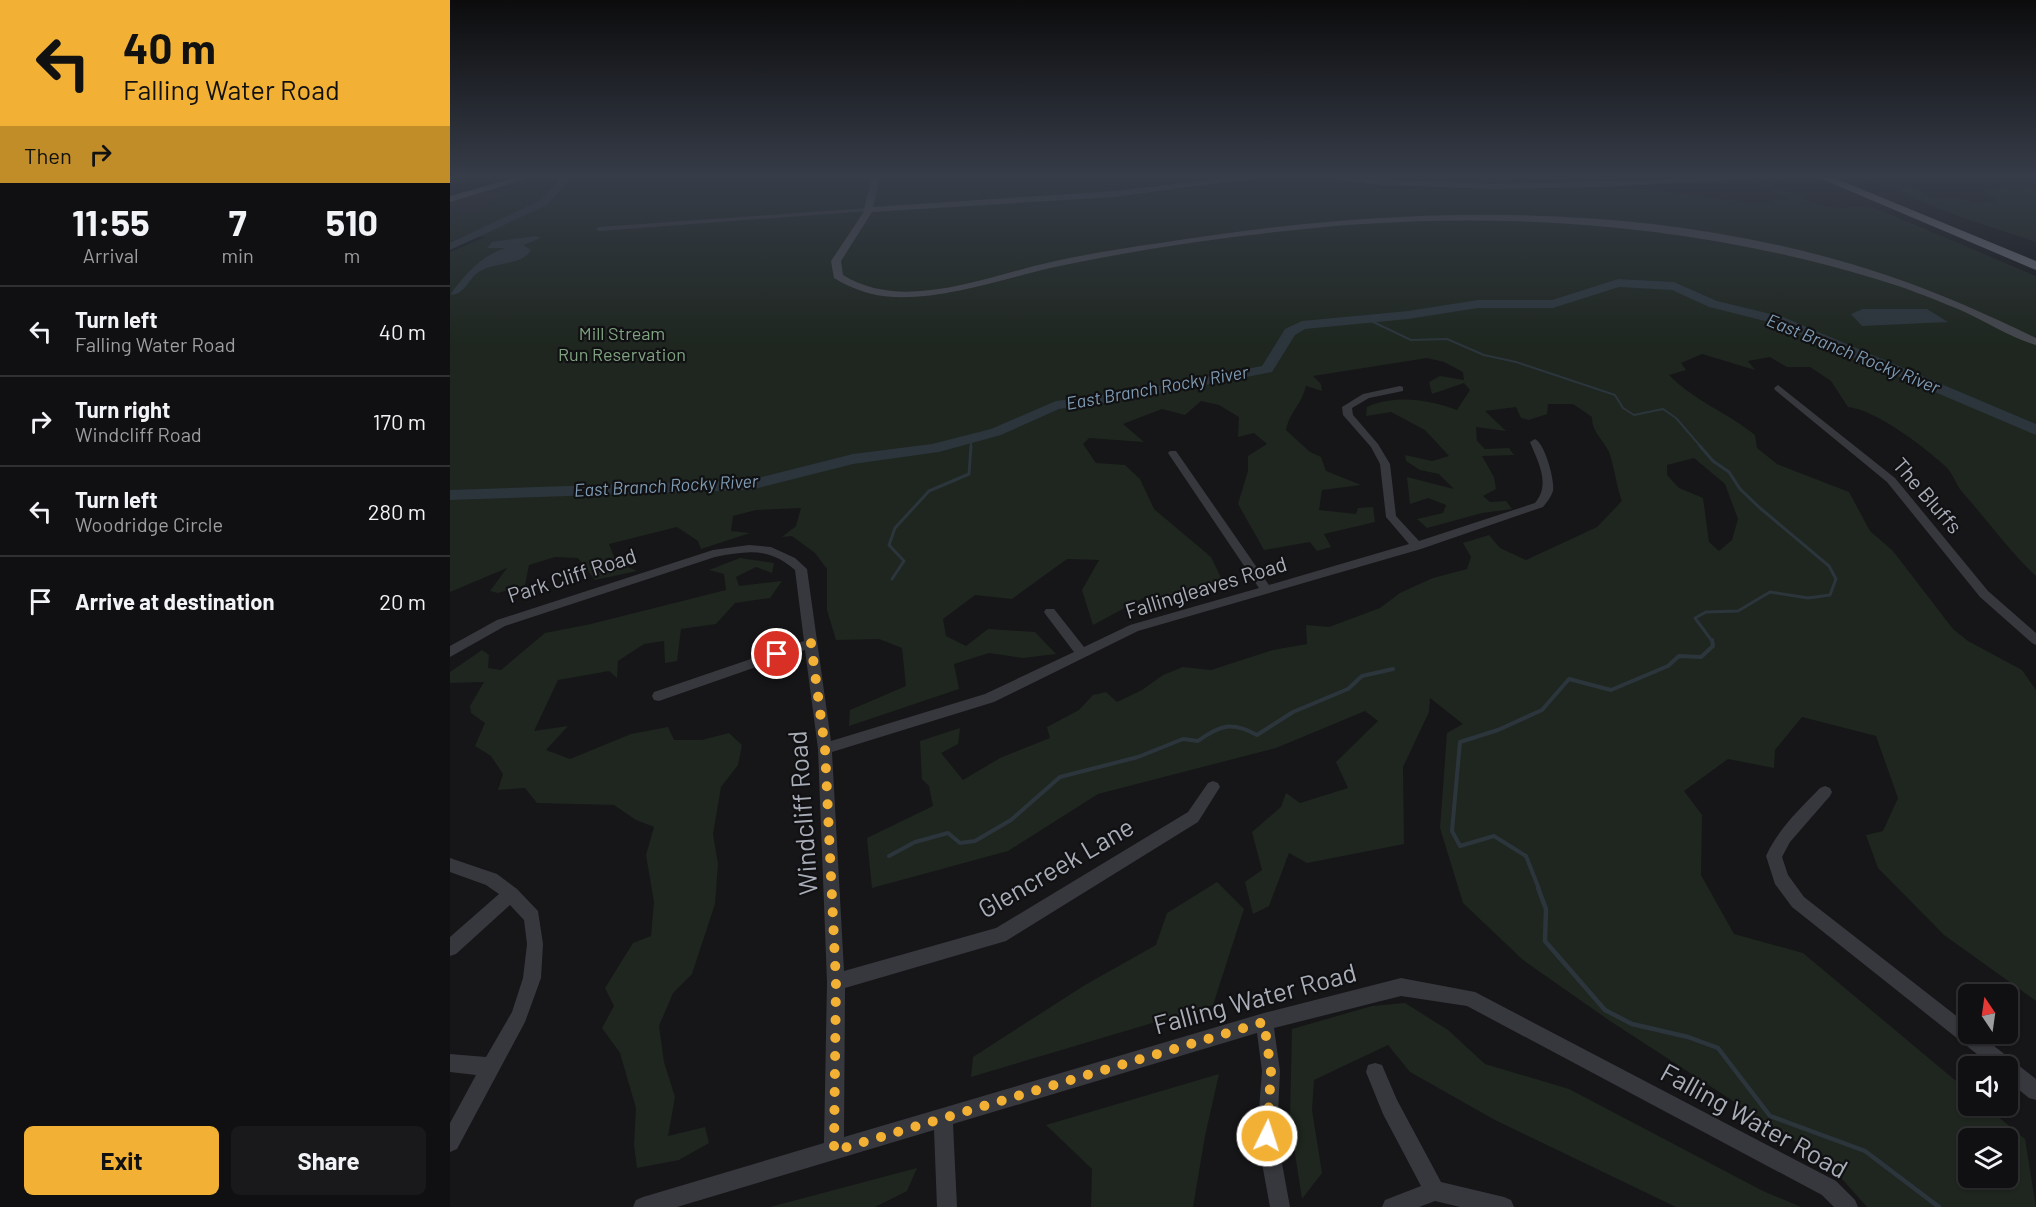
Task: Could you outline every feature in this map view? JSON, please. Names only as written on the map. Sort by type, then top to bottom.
[{"type":"highway","points":[[1956,233],[2036,266]]},
{"type":"highway","points":[[1989,233],[2014,243]]},
{"type":"street","points":[[853,233],[836,261],[838,276],[853,286],[892,294],[944,291],[1066,262],[1196,238],[1238,233]]},
{"type":"street","points":[[1687,233],[1736,239],[1805,253],[1905,282],[1971,308],[2036,342]]},
{"type":"street","name":"The Bluffs","points":[[1778,388],[1891,480],[1984,594],[2036,640]]},
{"type":"street","points":[[1401,389],[1366,396],[1347,407],[1348,415],[1375,446],[1385,464],[1391,517],[1417,546]]},
{"type":"street","name":"Fallingleaves Road","points":[[825,749],[988,698],[1134,628],[1417,546],[1539,505],[1548,497],[1551,487],[1535,442]]},
{"type":"street","points":[[1173,453],[1266,590]]},
{"type":"street","name":"Windcliff Road","points":[[713,554],[742,549],[767,549],[788,556],[801,569],[825,749],[836,982],[834,1151]]},
{"type":"street","name":"Park Cliff Road","points":[[450,652],[501,623],[713,554]]},
{"type":"street","points":[[1050,612],[1082,653]]},
{"type":"street","points":[[659,696],[811,643]]},
{"type":"street","name":"Glencreek Lane","points":[[836,982],[1000,935],[1193,817],[1214,787]]},
{"type":"street","points":[[1825,792],[1785,837],[1774,856],[1781,879],[1798,902],[1992,1056]]},
{"type":"street","points":[[450,865],[491,879],[511,894],[532,917],[535,944],[532,978],[519,1016],[489,1067],[450,1142]]},
{"type":"street","points":[[450,948],[511,894]]},
{"type":"street","name":"Falling Water Road","points":[[643,1207],[1264,1022],[1401,987],[1469,998],[1829,1188],[1848,1207]]},
{"type":"street","points":[[1264,1022],[1271,1071],[1267,1136],[1280,1207]]},
{"type":"street","points":[[450,1063],[489,1067]]},
{"type":"street","points":[[1375,1072],[1390,1107],[1435,1191]]},
{"type":"street","points":[[2018,1077],[2036,1091]]},
{"type":"street","points":[[943,1118],[947,1207]]},
{"type":"street","points":[[1392,1207],[1435,1191],[1504,1207]]},
{"type":"green space","name":"Mill Stream Run Reservation","points":[[450,233],[1935,233],[2036,276],[2036,576],[1963,493],[1945,466],[1912,439],[1885,422],[1848,407],[1831,381],[1810,367],[1787,367],[1770,357],[1748,361],[1755,370],[1702,354],[1681,363],[1686,370],[1669,375],[1689,392],[1755,435],[1757,448],[1777,464],[1849,492],[1870,531],[1893,551],[1953,629],[1968,641],[2022,670],[2036,690],[2036,1001],[2018,988],[2018,984],[2012,984],[1944,935],[1878,868],[1866,835],[1883,831],[1898,798],[1876,736],[1802,717],[1775,750],[1774,768],[1728,759],[1684,791],[1702,815],[1701,875],[1734,934],[1803,953],[1958,1083],[1958,1116],[1997,1116],[2012,1128],[1958,1128],[1958,1188],[2018,1188],[2018,1133],[2025,1139],[2036,1207],[1867,1207],[1827,1162],[1610,1021],[1523,960],[1463,903],[1440,828],[1447,733],[1463,724],[1430,698],[1429,712],[1403,767],[1404,844],[1307,863],[1289,853],[1269,906],[1253,914],[1245,882],[1262,870],[1252,832],[1281,807],[1286,793],[1300,803],[1348,788],[1336,762],[1378,721],[1365,711],[1276,748],[1098,794],[1008,851],[872,888],[867,838],[933,806],[929,786],[922,779],[920,741],[960,728],[958,744],[941,753],[963,780],[1000,758],[1050,738],[1047,727],[1079,710],[1093,695],[1106,692],[1117,702],[1142,690],[1163,675],[1183,667],[1211,670],[1273,650],[1307,644],[1306,625],[1329,627],[1380,608],[1400,593],[1433,578],[1467,569],[1471,557],[1463,543],[1489,535],[1500,548],[1526,560],[1597,527],[1622,501],[1610,454],[1595,431],[1592,417],[1573,404],[1548,404],[1547,414],[1529,420],[1521,418],[1516,407],[1485,411],[1506,431],[1476,427],[1477,441],[1485,449],[1509,448],[1514,455],[1482,456],[1494,477],[1496,489],[1483,496],[1490,502],[1506,501],[1512,509],[1482,513],[1427,528],[1417,519],[1443,513],[1446,505],[1428,498],[1410,504],[1407,477],[1454,489],[1439,474],[1420,470],[1406,461],[1405,455],[1432,461],[1449,456],[1425,430],[1391,412],[1366,416],[1367,407],[1389,401],[1412,400],[1435,403],[1457,410],[1470,390],[1464,383],[1432,394],[1429,382],[1440,376],[1464,380],[1463,372],[1444,362],[1427,358],[1313,376],[1321,384],[1322,391],[1306,386],[1286,430],[1310,452],[1321,457],[1326,471],[1361,485],[1322,490],[1319,510],[1356,514],[1358,508],[1373,507],[1375,522],[1324,534],[1331,547],[1317,551],[1310,542],[1264,550],[1238,504],[1248,471],[1248,456],[1267,444],[1254,433],[1238,437],[1239,417],[1219,405],[1201,401],[1185,415],[1162,409],[1123,424],[1144,442],[1089,438],[1083,444],[1096,463],[1125,465],[1140,479],[1154,509],[1211,557],[1226,588],[1169,604],[1147,596],[1093,625],[1082,590],[1099,560],[1067,559],[1012,599],[975,595],[943,619],[946,636],[966,646],[988,629],[1035,632],[1056,654],[1023,658],[989,653],[954,664],[959,689],[849,726],[850,710],[906,686],[902,648],[879,639],[836,640],[827,610],[827,569],[815,553],[792,536],[782,537],[796,526],[801,508],[756,510],[733,516],[731,531],[750,533],[701,549],[698,541],[677,527],[609,544],[616,562],[637,571],[595,580],[578,558],[555,557],[529,565],[525,585],[498,593],[490,591],[507,568],[450,592],[450,252],[485,237],[466,236],[450,244]],"holes":[[[1694,458],[1725,484],[1738,519],[1732,540],[1719,551],[1709,542],[1703,498],[1679,488],[1667,475],[1667,465]]]},
{"type":"green space","points":[[2010,233],[2036,233],[2036,242]]},
{"type":"green space","points":[[740,558],[774,563],[772,573],[756,567],[736,577],[739,586],[782,581],[770,598],[735,603],[716,624],[681,629],[677,661],[665,663],[664,641],[644,644],[618,661],[617,678],[609,671],[558,680],[534,731],[568,726],[546,750],[570,759],[631,734],[668,727],[674,740],[702,740],[729,733],[742,745],[738,765],[721,787],[713,834],[718,864],[715,904],[692,974],[673,993],[659,1026],[664,1062],[675,1097],[668,1136],[705,1127],[709,1143],[679,1160],[637,1168],[634,1145],[636,1108],[620,1053],[602,1028],[614,1006],[605,988],[633,943],[651,936],[654,902],[646,855],[654,827],[636,820],[614,805],[537,803],[525,788],[498,790],[503,774],[491,756],[475,746],[485,723],[471,713],[470,706],[484,682],[450,683],[450,672],[482,650],[489,655],[488,668],[501,670],[545,633],[591,624],[726,590],[724,574],[709,570]]},
{"type":"green space","points":[[1217,882],[1244,909],[1213,1005],[971,1077],[973,1057],[1085,985],[1156,945],[1167,913]]},
{"type":"green space","points":[[1405,1003],[1448,1030],[1485,1064],[1569,1089],[1763,1191],[1801,1207],[1676,1207],[1495,1120],[1410,1072],[1388,1045],[1314,1080],[1312,1110],[1322,1173],[1302,1199],[1290,1121],[1292,1029],[1372,1006]]},
{"type":"green space","points":[[1219,1074],[1205,1136],[1193,1207],[1091,1207],[1092,1169],[1046,1125]]},
{"type":"green space","points":[[917,1168],[907,1191],[875,1207],[770,1207]]},
{"type":"shaded area","points":[[536,236],[541,238],[523,245],[531,250],[526,256],[482,270],[462,291],[450,295],[461,280],[482,260],[506,248],[487,248],[492,242]]},
{"type":"shaded area","points":[[1863,309],[1927,309],[1948,322],[1862,326],[1851,314]]},
{"type":"waterway","name":"East Branch Rocky River","points":[[450,247],[479,233]]},
{"type":"waterway","name":"East Branch Rocky River","points":[[450,495],[750,485],[853,459],[933,449],[996,432],[1056,405],[1138,394],[1267,369],[1290,332],[1302,325],[1408,315],[1478,304],[1531,306],[1553,304],[1618,283],[1674,286],[1713,304],[1778,320],[2036,430]]},
{"type":"waterway","points":[[1367,319],[1411,340],[1447,339],[1484,355],[1516,362],[1615,395],[1623,408],[1634,415],[1663,409],[1676,418],[1701,447]]},
{"type":"waterway","name":"East Branch Rocky River","points":[[971,439],[971,446]]},
{"type":"waterway","points":[[892,579],[904,561],[889,545],[895,528],[929,491],[969,474],[971,446]]},
{"type":"waterway","points":[[1700,446],[1713,461],[1729,472],[1740,489],[1760,508],[1829,566],[1836,579],[1830,595],[1808,598],[1770,592],[1738,611],[1706,612],[1695,618],[1712,641]]},
{"type":"waterway","points":[[1539,889],[1526,856],[1494,836],[1460,846],[1452,831],[1460,742],[1498,730],[1542,710],[1569,679],[1611,690],[1668,666],[1679,656],[1701,657],[1713,646],[1712,640]]},
{"type":"waterway","points":[[889,856],[915,842],[948,833],[960,843],[975,841],[1011,820],[1060,777],[1138,757],[1183,739],[1198,741],[1220,728],[1240,728],[1257,735],[1293,712],[1348,689],[1362,676],[1393,669]]},
{"type":"waterway","points":[[1538,888],[1546,909],[1545,941],[1605,1010],[1632,1024],[1688,1037],[1718,1048],[1770,1116],[1865,1151],[1939,1207]]},
{"type":"route","points":[[777,654],[811,643],[825,749],[836,982],[834,1151],[1264,1022],[1271,1071],[1267,1136]]}]
